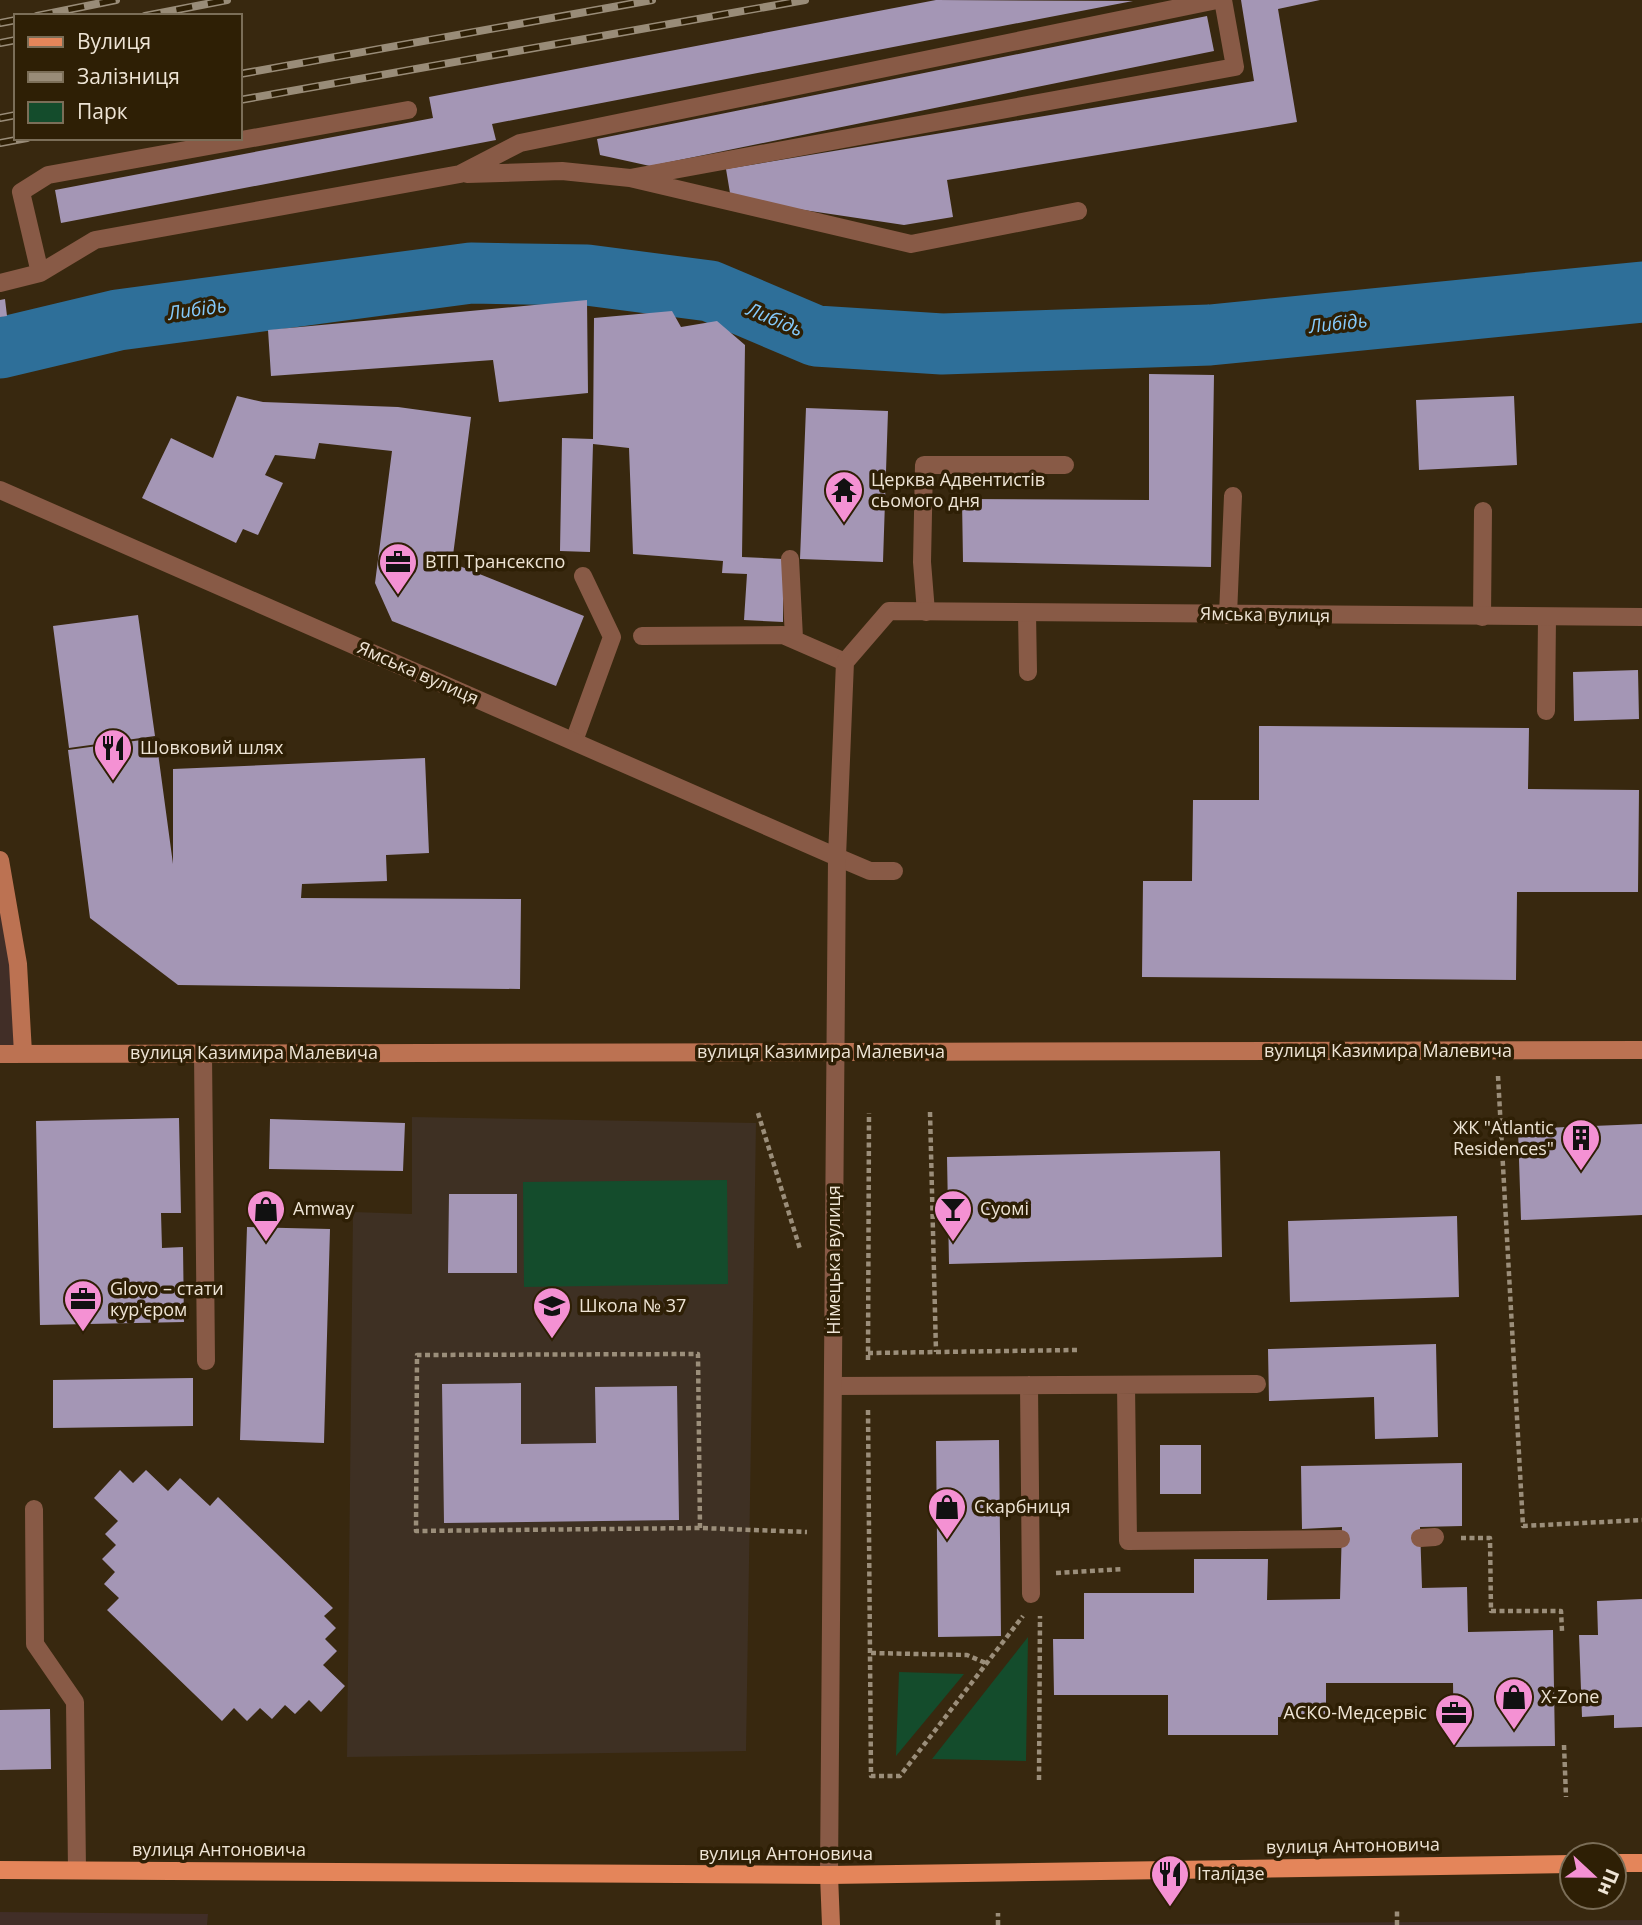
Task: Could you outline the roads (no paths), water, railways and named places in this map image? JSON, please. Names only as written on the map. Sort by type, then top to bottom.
[{"type":"main road","points":[[0,860],[18,964],[23,1053]]},
{"type":"main road","name":"вулиця Казимира Малевича","points":[[0,1054],[1642,1050]]},
{"type":"main road","name":"вулиця Антоновича","points":[[0,1870],[829,1875],[1558,1864]]},
{"type":"main road","name":"Німецька вулиця","points":[[829,1875],[831,1925]]},
{"type":"street","points":[[460,174],[520,143],[1217,0]]},
{"type":"street","points":[[629,178],[1235,67],[1223,0]]},
{"type":"street","points":[[242,140],[408,110]]},
{"type":"street","points":[[40,273],[21,192],[48,175],[242,140]]},
{"type":"street","points":[[0,283],[40,273],[95,240],[460,174],[562,170],[629,178],[911,244],[1078,211]]},
{"type":"street","points":[[926,612],[922,562],[924,465],[1065,465]]},
{"type":"street","name":"Ямська вулиця","points":[[0,490],[836,857],[870,871],[894,870]]},
{"type":"street","points":[[1228,615],[1233,496]]},
{"type":"street","points":[[1482,617],[1483,511]]},
{"type":"street","points":[[790,559],[794,638]]},
{"type":"street","points":[[574,741],[611,637],[583,576]]},
{"type":"street","name":"Ямська вулиця","points":[[845,662],[889,611],[1642,617]]},
{"type":"street","points":[[1027,612],[1028,672]]},
{"type":"street","points":[[1546,711],[1547,618]]},
{"type":"street","points":[[642,636],[794,638],[845,662]]},
{"type":"street","name":"Німецька вулиця","points":[[829,1875],[836,857],[845,662]]},
{"type":"street","points":[[203,1053],[206,1361]]},
{"type":"street","points":[[833,1386],[1257,1384]]},
{"type":"street","points":[[1029,1385],[1031,1594]]},
{"type":"street","points":[[1126,1385],[1128,1541],[1341,1539]]},
{"type":"street","points":[[34,1509],[35,1644],[75,1702],[77,1870]]},
{"type":"waterway","name":"Либідь","points":[[0,348],[118,320],[471,273],[587,275],[710,291],[816,336],[942,344],[1210,335],[1642,292]]},
{"type":"railway","points":[[47,14],[116,0]]},
{"type":"railway","points":[[155,14],[227,0]]},
{"type":"railway","points":[[242,74],[652,0]]},
{"type":"railway","points":[[242,100],[805,0]]},
{"type":"railway","points":[[0,23],[14,20]]},
{"type":"railway","points":[[0,43],[14,40]]},
{"type":"railway","points":[[0,118],[14,115]]},
{"type":"railway","points":[[0,143],[16,140]]},
{"type":"place","name":"Церква Адвентистів сьомого дня","points":[[844,524]]},
{"type":"place","name":"ВТП Трансекспо","points":[[398,596]]},
{"type":"place","name":"Шовковий шлях","points":[[113,782]]},
{"type":"place","name":"ЖК \"Atlantic Residences\"","points":[[1581,1172]]},
{"type":"place","name":"Amway","points":[[266,1243]]},
{"type":"place","name":"Суомі","points":[[953,1243]]},
{"type":"place","name":"Glovo – стати кур'єром","points":[[83,1333]]},
{"type":"place","name":"Школа № 37","points":[[552,1340]]},
{"type":"place","name":"Скарбниця","points":[[947,1541]]},
{"type":"place","name":"X-Zone","points":[[1514,1731]]},
{"type":"place","name":"АСКО-Медсервіс","points":[[1454,1747]]},
{"type":"place","name":"Італідзе","points":[[1170,1908]]}]
